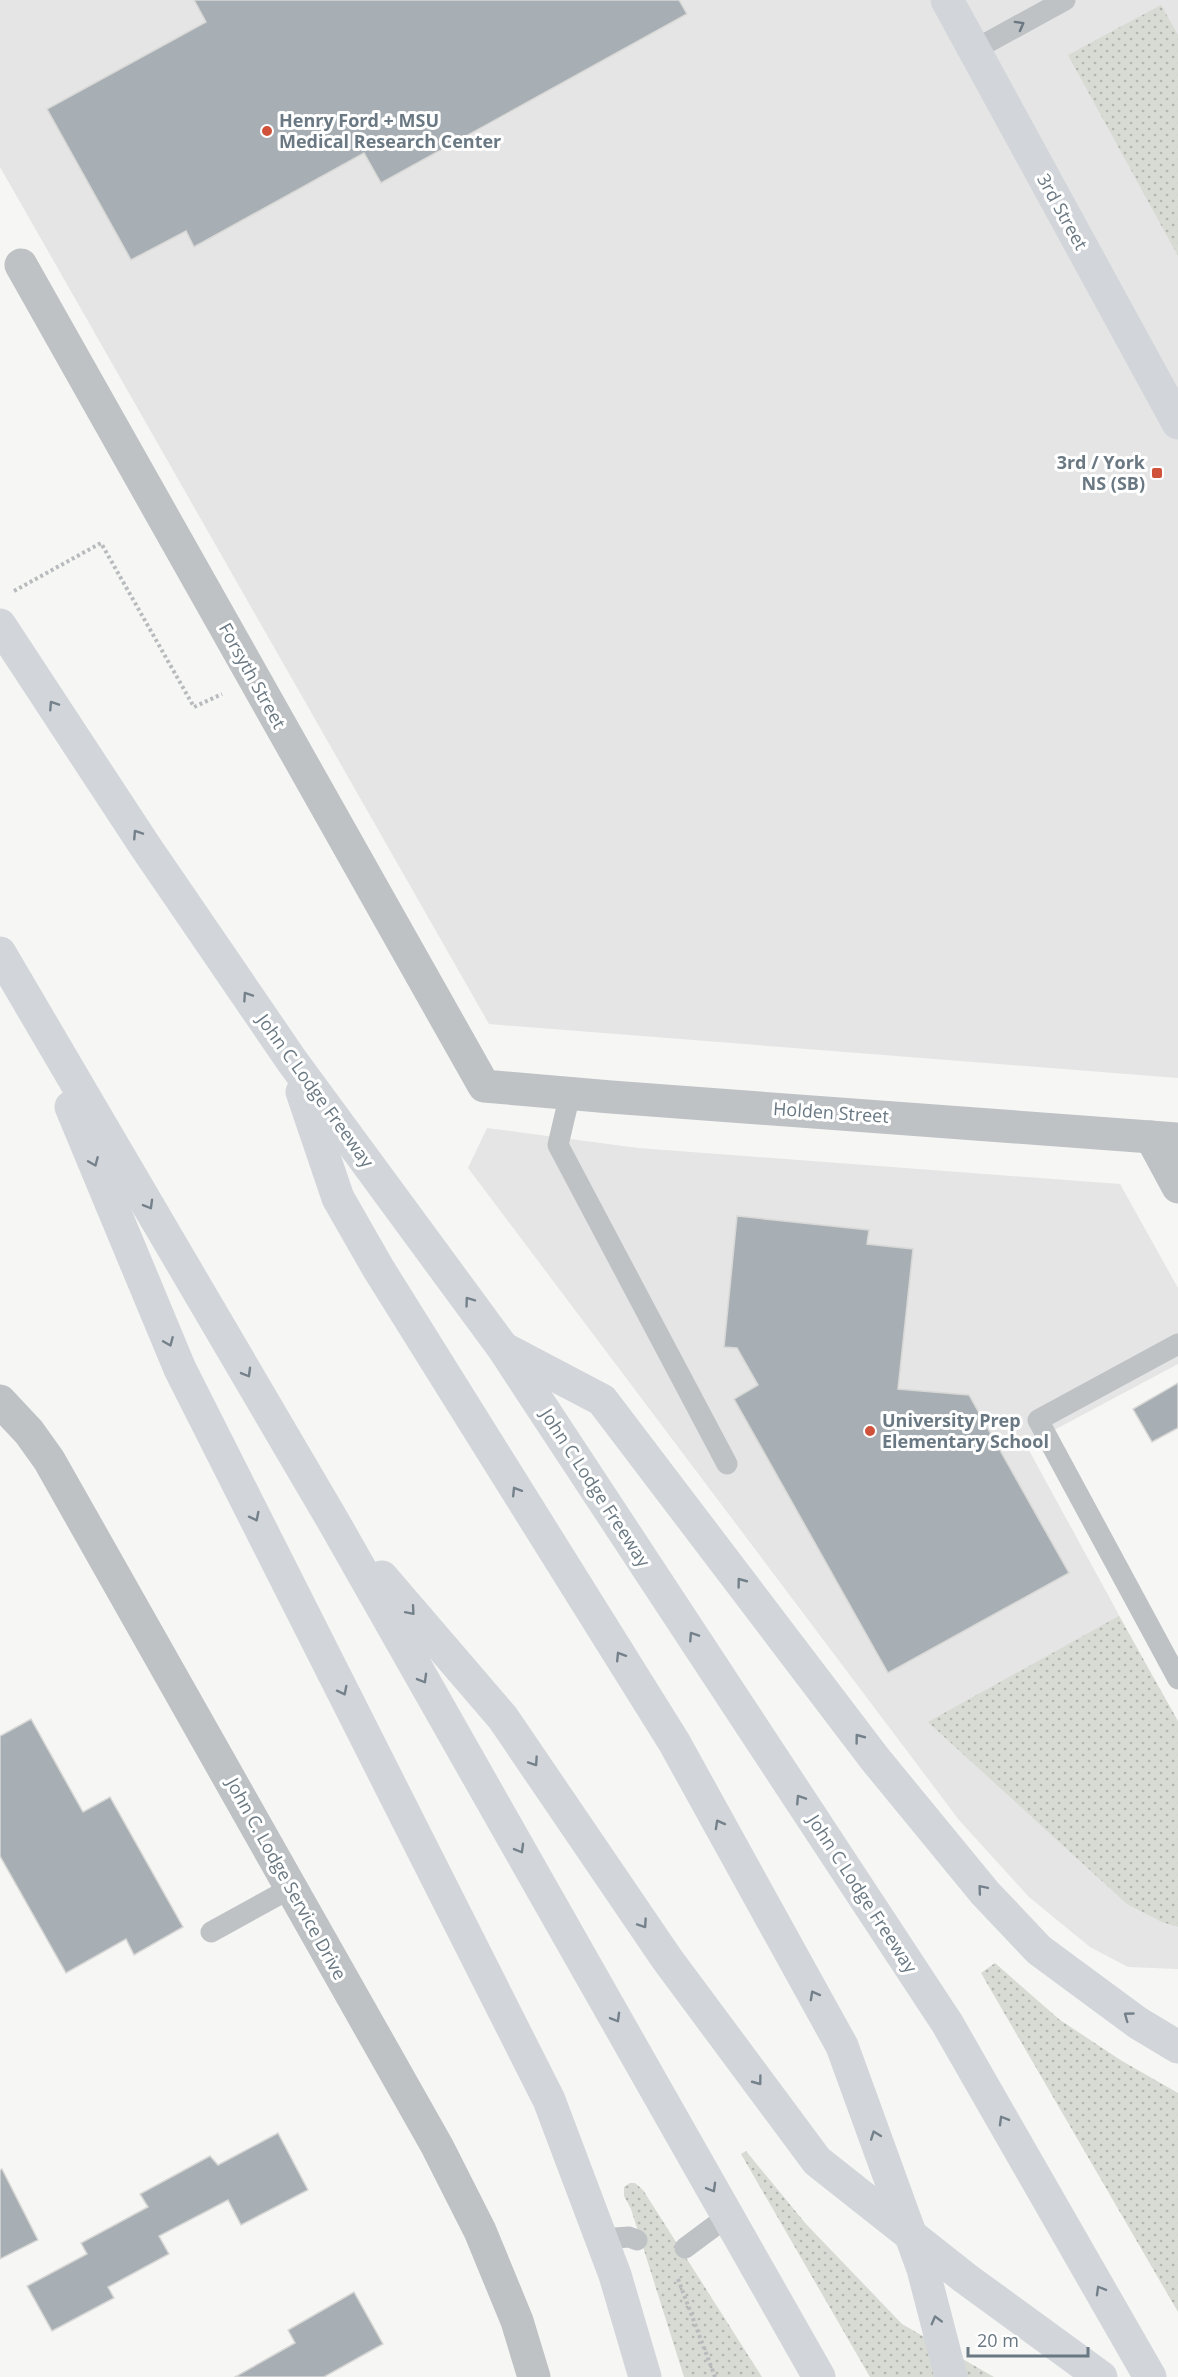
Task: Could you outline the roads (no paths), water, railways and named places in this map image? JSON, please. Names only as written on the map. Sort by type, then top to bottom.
[{"type":"main road","name":"3rd Street","points":[[947,0],[1178,423]]},
{"type":"main road","name":"John C Lodge Freeway","points":[[0,625],[145,846],[292,1061],[503,1348],[947,2023],[1150,2377]]},
{"type":"main road","points":[[0,953],[332,1518],[819,2377]]},
{"type":"main road","points":[[24,992],[180,1370],[549,2100],[615,2275],[645,2377]]},
{"type":"main road","points":[[292,1061],[338,1198],[378,1268],[674,1742],[842,2046],[923,2270],[951,2377]]},
{"type":"main road","points":[[503,1348],[602,1400],[875,1759],[985,1893],[1039,1950],[1138,2023],[1178,2047]]},
{"type":"main road","points":[[332,1518],[503,1718],[667,1959],[817,2160],[965,2278],[1101,2377]]},
{"type":"street","name":"Forsyth Street","points":[[21,265],[484,1086]]},
{"type":"street","name":"Holden Street","points":[[484,1086],[1164,1138]]},
{"type":"street","points":[[1164,1138],[1178,1187]]},
{"type":"street","name":"John C. Lodge Service Drive","points":[[0,1401],[29,1432],[49,1460],[436,2146],[480,2231],[517,2321],[534,2377]]},
{"type":"lane","points":[[974,51],[1065,0]]},
{"type":"lane","points":[[570,1094],[558,1145],[728,1464]]},
{"type":"lane","points":[[1178,1344],[1038,1420],[1178,1679]]},
{"type":"lane","points":[[211,1932],[291,1888]]},
{"type":"lane","points":[[685,2248],[728,2216]]},
{"type":"lane","points":[[600,2239],[629,2237],[637,2240]]},
{"type":"place","name":"Henry Ford + MSU Medical Research Center","points":[[267,131]]},
{"type":"place","name":"3rd / York NS (SB)","points":[[1157,473]]},
{"type":"place","name":"University Prep Elementary School","points":[[870,1431]]}]
